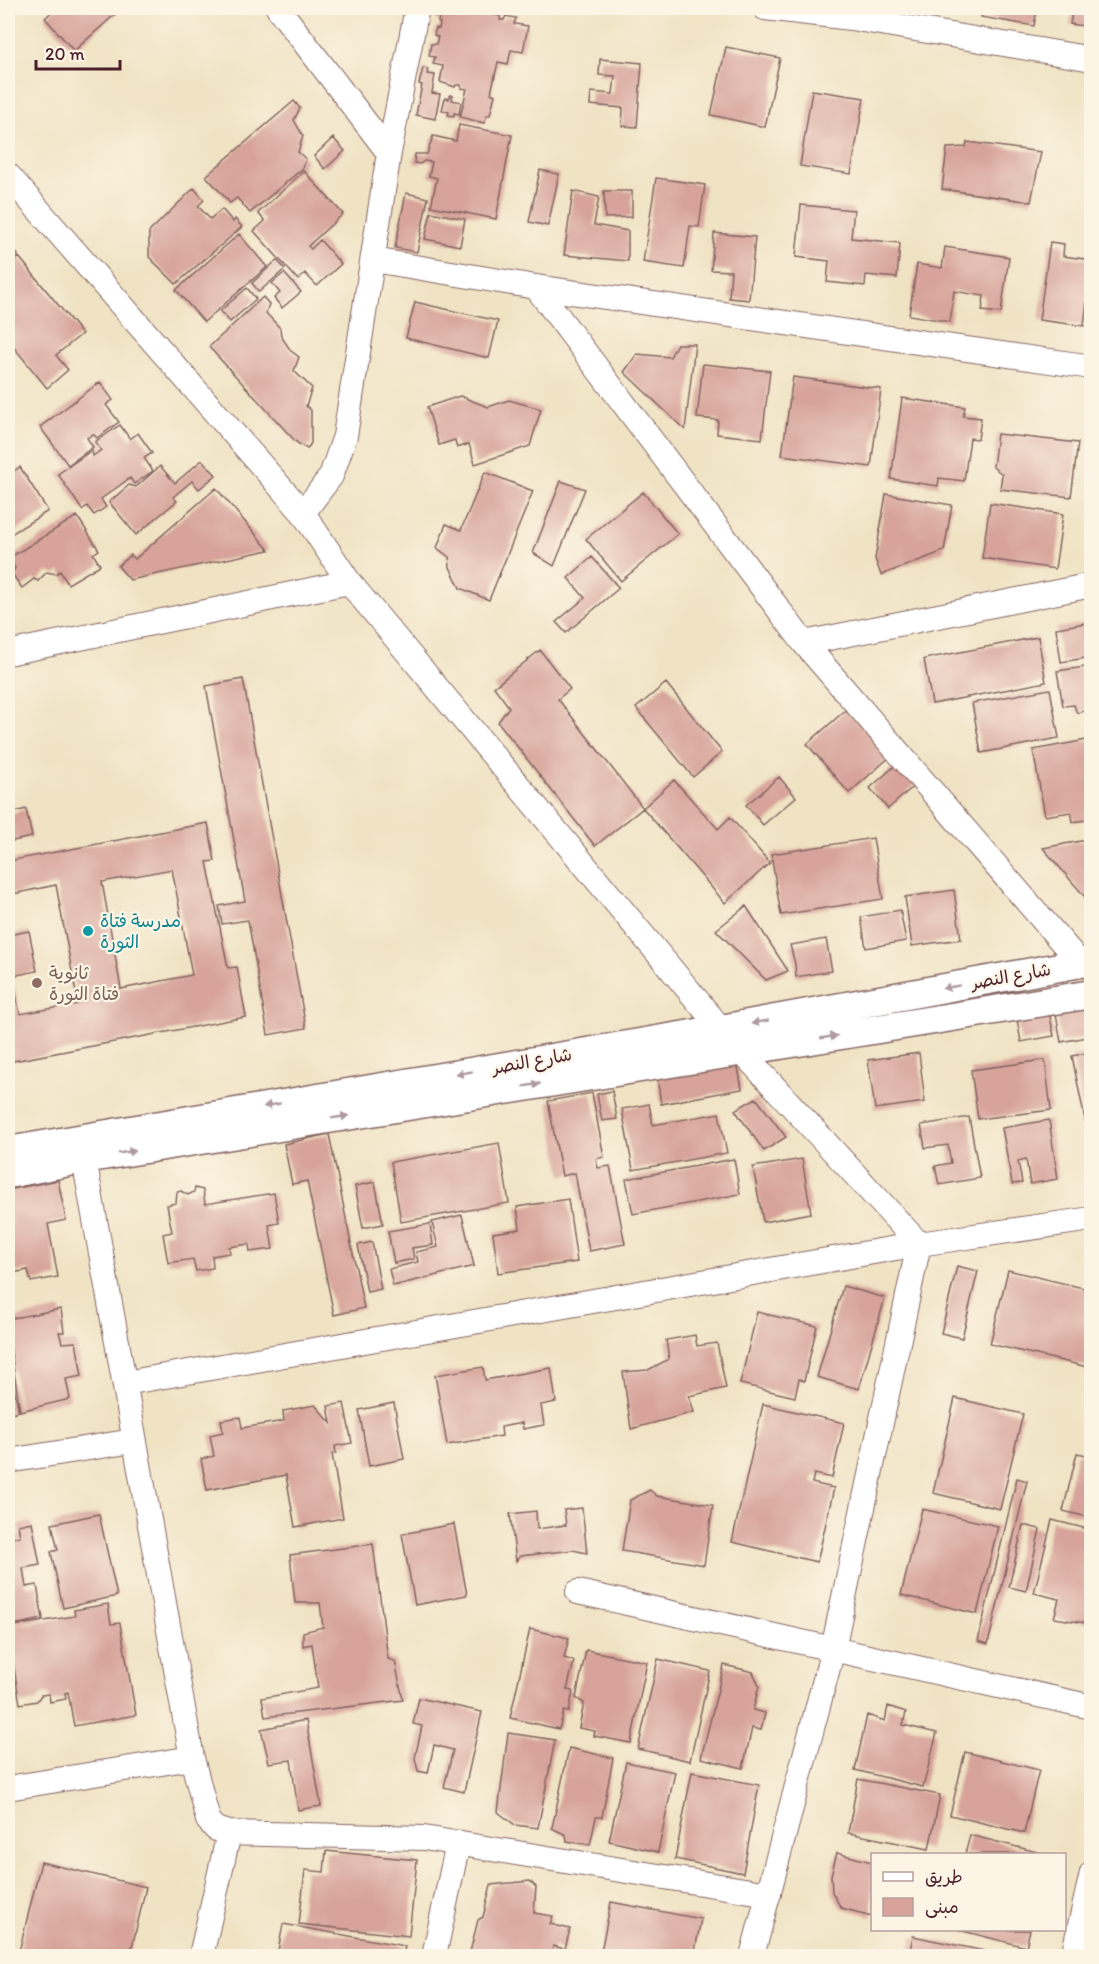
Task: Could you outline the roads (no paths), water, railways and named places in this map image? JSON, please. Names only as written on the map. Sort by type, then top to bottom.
[{"type":"street","points":[[278,8],[389,153]]},
{"type":"street","points":[[303,513],[331,476],[345,436],[389,153],[417,8]]},
{"type":"street","points":[[765,8],[851,18],[1092,59]]},
{"type":"street","points":[[8,175],[303,513],[349,582],[721,1029],[919,1245]]},
{"type":"street","points":[[373,260],[536,287],[1092,367]]},
{"type":"street","points":[[536,287],[804,643],[1086,962]]},
{"type":"street","points":[[8,653],[349,582]]},
{"type":"street","points":[[804,643],[1092,585]]},
{"type":"street","name":"شارع النصر","points":[[8,1150],[721,1029],[1086,962]]},
{"type":"street","name":"شارع النصر","points":[[8,1174],[84,1159],[1092,994]]},
{"type":"street","points":[[84,1159],[125,1383],[133,1441],[192,1758],[208,1820],[216,1829],[230,1833],[414,1838],[458,1842],[769,1893]]},
{"type":"street","points":[[125,1383],[919,1245],[1092,1219]]},
{"type":"street","points":[[752,1956],[833,1649],[919,1245]]},
{"type":"street","points":[[8,1461],[133,1441]]},
{"type":"street","points":[[578,1592],[1092,1707]]},
{"type":"street","points":[[8,1788],[192,1758]]},
{"type":"street","points":[[201,1956],[230,1833]]},
{"type":"street","points":[[434,1956],[458,1842]]},
{"type":"street","points":[[1073,1956],[1092,1872]]},
{"type":"place","name":"مدرسة فتاة الثورة","points":[[88,931]]},
{"type":"place","name":"ثانوية فتاة الثورة","points":[[37,983]]}]
